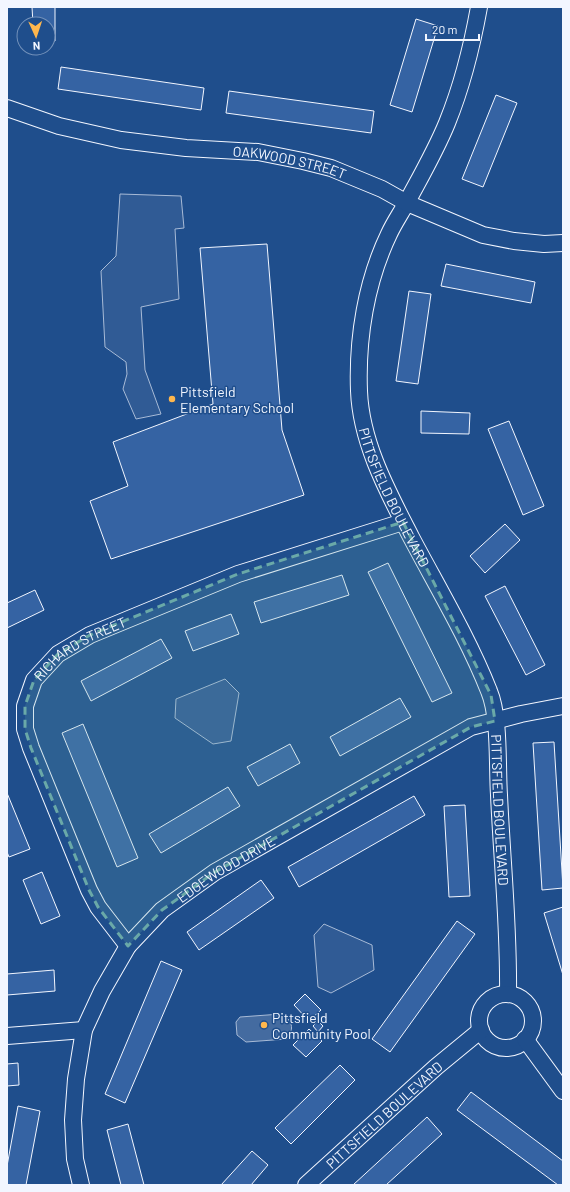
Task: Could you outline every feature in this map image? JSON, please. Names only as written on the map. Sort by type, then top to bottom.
[{"type":"street","name":"PITTSFIELD BOULEVARD","points":[[479,7],[470,52],[447,122],[407,203],[390,232],[375,267],[364,314],[358,359],[359,394],[370,448],[403,522],[465,638],[490,694],[495,721],[508,993]]},
{"type":"street","name":"OAKWOOD STREET","points":[[7,108],[59,126],[121,140],[186,148],[258,152],[303,161],[339,171],[382,189],[407,203],[483,235],[514,241],[544,244],[563,243]]},
{"type":"street","name":"RICHARD STREET","points":[[128,946],[98,907],[89,890],[31,748],[25,729],[25,706],[34,680],[58,654],[90,635],[238,574],[403,522]]},
{"type":"street","name":"EDGEWOOD DRIVE","points":[[81,1185],[75,1159],[73,1120],[76,1079],[84,1030],[102,991],[128,946],[162,910],[216,872],[471,727],[563,706]]},
{"type":"street","points":[[508,993],[522,999],[531,1010],[533,1019],[532,1026],[525,1039],[518,1045],[503,1048],[488,1041],[481,1030],[478,1020],[484,1004],[491,998],[508,993]]},
{"type":"street","points":[[7,1036],[84,1030]]},
{"type":"street","name":"PITTSFIELD BOULEVARD","points":[[306,1185],[425,1077],[481,1030]]},
{"type":"street","points":[[525,1039],[563,1091]]},
{"type":"highlighted area","points":[[403,522],[491,695],[495,721],[471,727],[215,872],[162,910],[128,946],[98,907],[89,890],[31,748],[25,729],[25,706],[34,680],[58,654],[90,635],[238,574]]},
{"type":"shaded area","points":[[120,194],[181,196],[184,228],[175,229],[179,299],[141,307],[145,370],[161,414],[136,419],[123,389],[127,374],[126,362],[105,347],[101,271],[116,256]]},
{"type":"shaded area","points":[[225,679],[239,693],[231,741],[213,744],[175,718],[176,699]]},
{"type":"shaded area","points":[[324,924],[372,945],[374,970],[331,993],[318,987],[314,935]]},
{"type":"shaded area","name":"Pittsfield Community Pool","points":[[281,1014],[290,1021],[292,1028],[287,1039],[246,1042],[237,1035],[236,1022],[240,1017]]},
{"type":"building","points":[[32,7],[55,7],[55,16],[33,16]]},
{"type":"building","points":[[416,19],[438,26],[412,112],[390,105]]},
{"type":"building","points":[[61,67],[204,88],[201,110],[58,89]]},
{"type":"building","points":[[229,91],[374,111],[371,133],[226,113]]},
{"type":"building","points":[[496,95],[517,103],[483,187],[462,179]]},
{"type":"building","points":[[267,244],[282,430],[304,495],[111,559],[90,501],[128,486],[113,442],[213,404],[200,248]]},
{"type":"building","points":[[446,264],[535,282],[531,303],[441,286]]},
{"type":"building","points":[[409,291],[431,294],[418,384],[396,381]]},
{"type":"building","points":[[421,411],[470,413],[469,434],[421,433]]},
{"type":"building","points":[[509,421],[544,506],[523,515],[488,429]]},
{"type":"building","points":[[505,524],[520,540],[485,573],[470,556]]},
{"type":"building","points":[[388,563],[452,693],[432,702],[368,572]]},
{"type":"building","points":[[342,575],[349,595],[261,623],[254,602]]},
{"type":"building","points":[[505,586],[545,665],[526,675],[485,596]]},
{"type":"building","points":[[35,590],[44,610],[7,628],[7,603]]},
{"type":"building","points":[[231,614],[239,634],[193,651],[185,631]]},
{"type":"building","points":[[161,639],[172,658],[91,701],[81,681]]},
{"type":"building","points":[[400,698],[411,717],[340,756],[330,737]]},
{"type":"building","points":[[83,724],[138,858],[117,867],[62,733]]},
{"type":"building","points":[[554,742],[563,888],[542,890],[533,743]]},
{"type":"building","points":[[290,744],[300,763],[258,786],[247,767]]},
{"type":"building","points":[[228,787],[240,806],[161,853],[149,834]]},
{"type":"building","points":[[7,793],[30,849],[9,857],[7,852]]},
{"type":"building","points":[[414,796],[425,815],[299,887],[288,867]]},
{"type":"building","points":[[465,805],[470,896],[449,897],[444,806]]},
{"type":"building","points":[[42,872],[60,916],[41,924],[23,880]]},
{"type":"building","points":[[261,880],[274,898],[199,950],[187,932]]},
{"type":"building","points":[[563,907],[563,975],[544,913]]},
{"type":"building","points":[[457,921],[475,934],[390,1052],[372,1039]]},
{"type":"building","points":[[161,961],[182,970],[125,1103],[105,1094]]},
{"type":"building","points":[[54,970],[55,991],[7,995],[7,974]]},
{"type":"building","points":[[305,994],[321,1010],[309,1021],[294,1005]]},
{"type":"building","points":[[318,1021],[323,1026],[318,1032],[313,1026]]},
{"type":"building","points":[[309,1029],[322,1041],[306,1057],[293,1045]]},
{"type":"building","points":[[18,1063],[19,1085],[7,1086],[7,1064]]},
{"type":"building","points":[[340,1065],[355,1080],[291,1144],[275,1128]]},
{"type":"building","points":[[471,1092],[563,1161],[563,1185],[558,1185],[457,1110]]},
{"type":"building","points":[[18,1106],[40,1111],[26,1185],[7,1185],[7,1166]]},
{"type":"building","points":[[427,1117],[442,1134],[386,1185],[353,1185]]},
{"type":"building","points":[[128,1124],[144,1185],[121,1185],[107,1130]]},
{"type":"building","points":[[252,1151],[268,1165],[251,1185],[221,1185]]},
{"type":"place","name":"Pittsfield Elementary School","points":[[172,399]]},
{"type":"place","name":"Pittsfield Community Pool","points":[[264,1025]]}]
